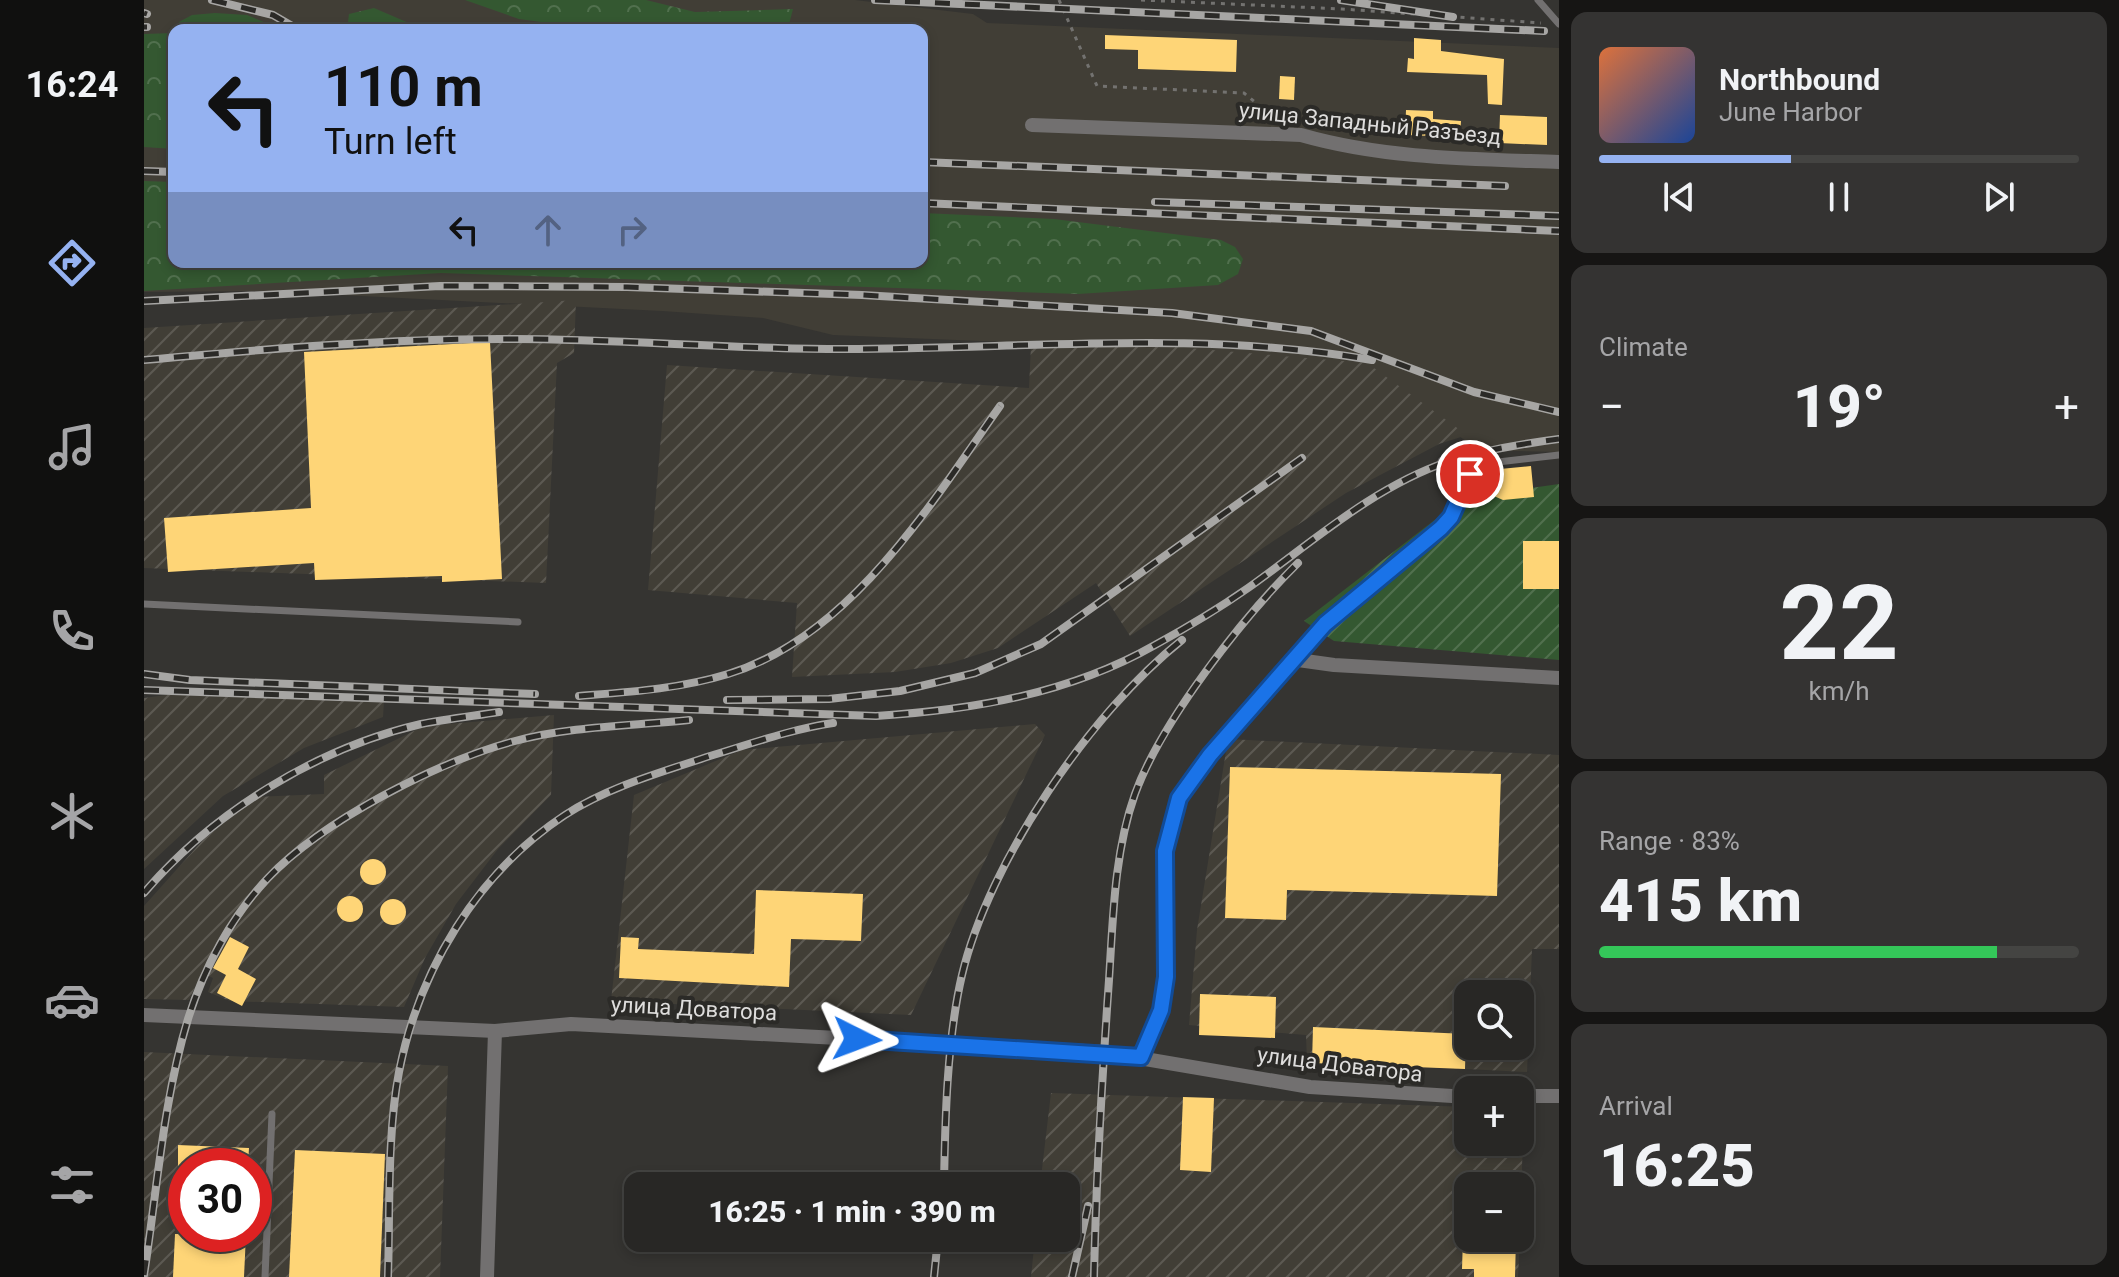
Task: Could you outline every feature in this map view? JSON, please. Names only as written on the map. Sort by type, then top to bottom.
[{"type":"street","name":"улица Западный Разъезд","points":[[1032,125],[1301,135],[1343,147],[1428,156],[1559,162]]},
{"type":"street","points":[[1141,1057],[1161,1010],[1166,977],[1165,851],[1179,798],[1291,659],[1334,616],[1451,517],[1458,494],[1444,463]]},
{"type":"street","points":[[1291,659],[1334,665],[1559,678]]},
{"type":"street","name":"улица Доватора","points":[[144,1015],[495,1031],[571,1024],[1104,1052],[1310,1087],[1454,1096]]},
{"type":"street","points":[[487,1277],[495,1031]]},
{"type":"street","points":[[1534,1096],[1559,1096]]},
{"type":"lane","points":[[1538,0],[1558,24]]},
{"type":"lane","points":[[1458,494],[1481,464],[1559,455]]},
{"type":"lane","points":[[144,604],[518,622]]},
{"type":"lane","points":[[265,1277],[272,1114]]},
{"type":"path","points":[[1059,0],[1097,86],[1244,93],[1278,120]]},
{"type":"path","points":[[1141,0],[1342,9],[1558,24]]},
{"type":"shaded area","points":[[144,0],[855,0],[973,14],[987,23],[1559,48],[1559,452],[1479,450],[1355,364],[1082,345],[833,335],[763,318],[662,311],[262,291],[144,292]]},
{"type":"shaded area","points":[[576,300],[574,353],[557,363],[546,583],[144,568],[144,328]]},
{"type":"shaded area","points":[[1103,341],[1367,363],[1467,435],[1439,444],[1346,493],[1130,636],[1096,583],[998,648],[951,663],[895,672],[792,677],[797,603],[648,590],[667,365],[1029,388],[1031,345]]},
{"type":"shaded area","points":[[173,694],[384,701],[383,717],[304,748],[223,796],[144,869],[144,698]]},
{"type":"shaded area","points":[[554,715],[551,795],[498,849],[456,904],[425,958],[404,1007],[230,1001],[208,992],[213,978],[202,973],[189,1000],[144,999],[144,906],[203,840],[255,797],[324,794],[324,775],[424,726]]},
{"type":"shaded area","points":[[1035,724],[1045,735],[911,1015],[611,1001],[634,795],[742,750]]},
{"type":"shaded area","points":[[1228,739],[1559,755],[1559,949],[1532,949],[1531,980],[1454,980],[1454,1060],[1527,1060],[1527,1072],[1307,1061],[1306,1035],[1189,1025],[1197,930]]},
{"type":"shaded area","points":[[144,1052],[448,1066],[440,1277],[144,1277]]},
{"type":"shaded area","points":[[1051,1093],[1454,1107],[1454,1156],[1522,1156],[1522,1172],[1454,1172],[1454,1252],[1519,1252],[1518,1277],[1031,1277],[1034,1252],[1080,1252],[1080,1172],[1042,1172]]},
{"type":"green space","points":[[465,0],[646,0],[695,12],[793,9],[789,24],[556,24],[519,19]]},
{"type":"green space","points":[[374,8],[411,24],[348,24],[349,14]]},
{"type":"green space","points":[[192,15],[247,15],[269,24],[179,24]]},
{"type":"green space","points":[[168,33],[168,149],[144,147],[144,34]]},
{"type":"green space","points":[[144,181],[168,182],[168,268],[928,268],[928,213],[1054,219],[1221,240],[1235,247],[1243,259],[1238,274],[1218,285],[1078,294],[441,273],[144,291]]},
{"type":"green space","points":[[1559,484],[1559,660],[1334,641],[1304,621],[1463,498]]},
{"type":"building","points":[[1105,35],[1237,40],[1236,72],[1138,69],[1138,50],[1105,49]]},
{"type":"building","points":[[1414,38],[1441,40],[1441,51],[1504,59],[1502,105],[1488,104],[1487,75],[1407,72],[1408,58],[1414,59]]},
{"type":"building","points":[[1280,76],[1295,77],[1294,100],[1279,99]]},
{"type":"building","points":[[1406,110],[1433,111],[1433,119],[1461,121],[1460,137],[1405,135]]},
{"type":"building","points":[[1500,115],[1547,117],[1547,145],[1499,143]]},
{"type":"building","points":[[490,342],[502,579],[442,582],[442,576],[315,580],[314,563],[168,572],[164,518],[311,508],[304,352]]},
{"type":"building","points":[[1531,466],[1534,497],[1503,500],[1478,489],[1483,476],[1502,484],[1500,469]]},
{"type":"building","points":[[1523,541],[1559,541],[1559,589],[1523,589]]},
{"type":"building","points":[[1230,767],[1501,774],[1497,896],[1287,890],[1286,920],[1225,918]]},
{"type":"building","points":[[373,859],[382,863],[386,872],[382,881],[373,885],[364,881],[360,872],[364,863]]},
{"type":"building","points":[[756,890],[863,894],[861,941],[791,939],[789,987],[619,978],[621,937],[639,938],[638,949],[754,954]]},
{"type":"building","points":[[350,896],[359,900],[363,909],[359,918],[350,922],[341,918],[337,909],[341,900]]},
{"type":"building","points":[[393,899],[402,903],[406,912],[402,921],[393,925],[384,921],[380,912],[384,903]]},
{"type":"building","points":[[230,937],[249,947],[238,969],[256,979],[242,1006],[217,993],[226,975],[213,968]]},
{"type":"building","points":[[1200,994],[1276,997],[1275,1038],[1199,1035]]},
{"type":"building","points":[[1313,1027],[1454,1033],[1454,1060],[1465,1060],[1465,1069],[1312,1063]]},
{"type":"building","points":[[1183,1097],[1214,1098],[1211,1172],[1180,1170]]},
{"type":"building","points":[[178,1145],[249,1148],[178,1148]]},
{"type":"building","points":[[295,1150],[385,1154],[380,1277],[289,1277]]},
{"type":"building","points":[[174,1252],[245,1252],[244,1277],[173,1277]]},
{"type":"building","points":[[1463,1252],[1516,1252],[1515,1277],[1474,1277],[1474,1269],[1462,1269]]},
{"type":"railway","points":[[212,0],[273,15],[289,24]]},
{"type":"railway","points":[[875,0],[1544,31]]},
{"type":"railway","points":[[1341,0],[1453,17]]},
{"type":"railway","points":[[928,162],[1505,186]]},
{"type":"railway","points":[[144,171],[168,172]]},
{"type":"railway","points":[[1155,202],[1559,216]]},
{"type":"railway","points":[[928,203],[1559,231]]},
{"type":"railway","points":[[144,301],[440,286],[627,287],[862,295],[1172,313],[1311,331],[1474,392],[1559,412]]},
{"type":"railway","points":[[144,360],[375,342],[468,339],[835,349],[1171,343],[1238,345],[1372,360]]},
{"type":"railway","points":[[579,696],[673,686],[728,674],[772,656],[812,630],[849,599],[884,563],[946,484],[1000,406]]},
{"type":"railway","points":[[144,690],[876,716],[984,704],[1089,676],[1155,645],[1237,596],[1368,501],[1420,473],[1475,454],[1559,439]]},
{"type":"railway","points":[[727,700],[829,699],[900,691],[975,673],[1041,644],[1302,458]]},
{"type":"railway","points":[[1094,1277],[1113,910],[1128,816],[1147,766],[1183,704],[1229,641],[1298,563]]},
{"type":"railway","points":[[944,1172],[948,1080],[957,1000],[975,931],[995,885],[1019,838],[1080,748],[1113,707],[1182,640]]},
{"type":"railway","points":[[144,674],[190,680],[535,694]]},
{"type":"railway","points":[[144,893],[171,863],[235,810],[306,767],[382,735],[421,724],[499,712]]},
{"type":"railway","points":[[144,1275],[172,1082],[188,1019],[220,944],[242,909],[268,878],[319,835],[350,815],[418,778],[485,750],[558,732],[689,720]]},
{"type":"railway","points":[[388,1277],[395,1096],[408,1034],[437,961],[479,895],[533,839],[565,815],[599,796],[710,756],[833,723]]},
{"type":"railway","points":[[1072,1277],[1088,1206]]},
{"type":"railway","points":[[934,1277],[937,1252]]},
{"type":"route","points":[[857,1039],[1104,1052],[1141,1057],[1161,1010],[1166,977],[1165,851],[1179,798],[1210,755],[1291,659],[1325,624],[1451,517],[1458,494],[1470,474]]}]
